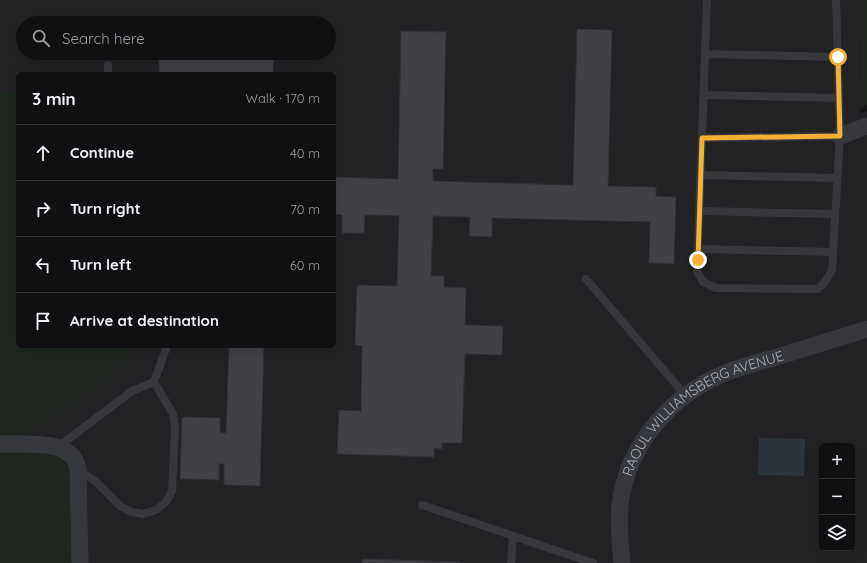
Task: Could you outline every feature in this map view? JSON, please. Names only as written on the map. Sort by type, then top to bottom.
[{"type":"street","points":[[840,136],[867,126]]},
{"type":"street","name":"RAOUL WILLIAMSBERG AVENUE","points":[[622,563],[620,505],[631,464],[651,430],[666,411],[685,395],[704,383],[726,373],[867,329]]},
{"type":"street","points":[[0,444],[52,446],[72,455],[78,464],[80,563]]},
{"type":"lane","points":[[707,0],[697,271],[703,282],[716,288],[818,289],[826,282],[832,270],[840,136],[836,0]]},
{"type":"lane","points":[[705,54],[838,57]]},
{"type":"lane","points":[[108,65],[108,72]]},
{"type":"lane","points":[[704,95],[839,98]]},
{"type":"lane","points":[[702,138],[840,136]]},
{"type":"lane","points":[[701,175],[837,178]]},
{"type":"lane","points":[[700,211],[835,214]]},
{"type":"lane","points":[[698,249],[833,252]]},
{"type":"lane","points":[[586,279],[685,395]]},
{"type":"lane","points":[[52,446],[132,391],[154,382],[166,348]]},
{"type":"lane","points":[[78,470],[96,481],[120,506],[131,512],[142,514],[156,510],[166,502],[172,491],[175,428],[173,414],[154,382]]},
{"type":"lane","points":[[422,505],[593,563]]},
{"type":"lane","points":[[512,563],[513,536]]},
{"type":"shaded area","points":[[0,0],[859,0],[860,114],[867,111],[867,563],[80,563],[0,444]]},
{"type":"shaded area","points":[[859,0],[867,0],[867,104],[860,109]]},
{"type":"shaded area","points":[[0,92],[16,93],[16,348],[134,348],[93,389],[8,444],[0,444]]},
{"type":"shaded area","points":[[759,438],[805,439],[804,476],[758,475]]},
{"type":"shaded area","points":[[0,444],[68,452],[80,563],[0,563]]},
{"type":"building","points":[[577,29],[612,30],[608,186],[656,187],[656,196],[676,197],[674,264],[649,263],[650,222],[492,218],[492,237],[469,236],[470,217],[433,216],[431,276],[444,276],[444,287],[466,288],[465,325],[503,326],[502,355],[465,354],[462,443],[442,443],[442,449],[434,448],[434,457],[337,454],[339,410],[361,411],[362,346],[355,345],[357,285],[397,286],[399,216],[365,215],[364,233],[342,233],[342,215],[336,214],[336,177],[398,179],[401,31],[446,32],[443,169],[433,169],[433,181],[573,185]]},
{"type":"building","points":[[159,60],[274,60],[273,72],[159,72]]},
{"type":"building","points":[[229,348],[264,348],[260,486],[224,485],[224,464],[219,464],[219,480],[180,479],[182,417],[220,418],[220,432],[226,433]]},
{"type":"building","points":[[363,559],[460,562],[460,563],[362,563]]},
{"type":"route","points":[[698,260],[702,138],[840,136],[838,57]]}]
